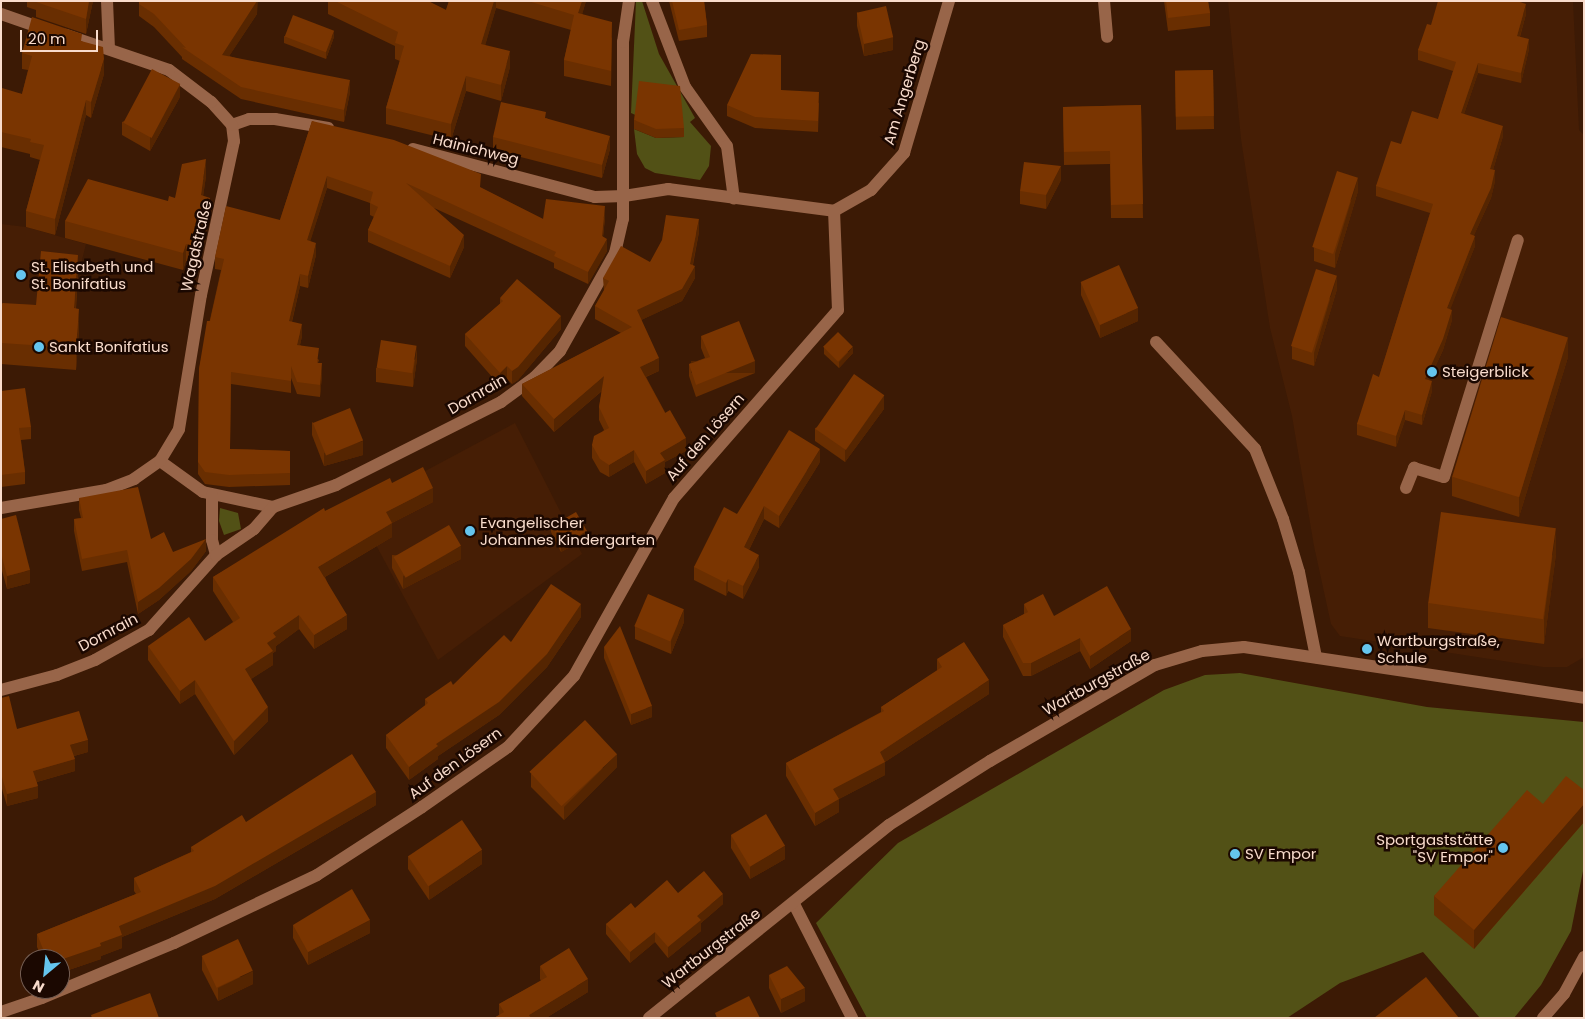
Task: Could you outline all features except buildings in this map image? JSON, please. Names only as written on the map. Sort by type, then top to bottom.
[{"type":"street","points":[[107,1],[109,48]]},
{"type":"street","points":[[629,1],[623,42],[624,196],[668,189],[834,211]]},
{"type":"street","points":[[652,1],[685,87],[727,146],[734,198]]},
{"type":"street","name":"Am Angerberg","points":[[834,211],[871,190],[904,153],[949,1]]},
{"type":"street","points":[[1104,1],[1107,37]]},
{"type":"street","points":[[1,14],[109,48],[169,70],[211,102],[232,125],[249,118],[275,119],[342,130]]},
{"type":"street","name":"Wagdstraße","points":[[1,508],[106,490],[134,479],[160,461],[179,429],[200,295],[230,170],[234,141],[232,125]]},
{"type":"street","name":"Hainichweg","points":[[404,147],[595,196],[624,196]]},
{"type":"street","name":"Dornrain","points":[[160,461],[189,483],[212,495],[273,506],[336,485],[502,402],[535,377],[560,351],[615,253],[624,196]]},
{"type":"street","name":"Auf den Lösern","points":[[1,1012],[42,998],[174,943],[317,874],[422,808],[508,747],[574,676],[674,498],[838,310],[834,211]]},
{"type":"street","points":[[1406,488],[1414,468],[1444,476],[1518,240]]},
{"type":"street","points":[[1156,342],[1255,449],[1283,519],[1299,572],[1316,657]]},
{"type":"street","points":[[212,495],[212,540],[216,555]]},
{"type":"street","name":"Dornrain","points":[[1,690],[57,675],[95,660],[149,630],[216,555],[254,529],[273,506]]},
{"type":"street","name":"Wartburgstraße","points":[[649,1018],[794,904],[889,825],[990,761],[1155,665],[1202,651],[1244,647],[1584,698]]},
{"type":"street","points":[[794,904],[852,1018]]},
{"type":"street","points":[[1543,1018],[1564,994],[1584,957]]},
{"type":"shaded area","points":[[636,1],[642,1],[659,54],[695,118],[690,122],[711,146],[709,166],[700,180],[655,173],[645,168],[637,154],[634,129],[656,138],[684,137],[631,113]]},
{"type":"shaded area","name":"Steigerblick","points":[[1228,1],[1573,1],[1579,130],[1584,135],[1584,657],[1567,667],[1543,667],[1340,636],[1331,624],[1314,546],[1292,416],[1270,328],[1241,139]]},
{"type":"shaded area","name":"St. Elisabeth und St. Bonifatius","points":[[1,224],[26,227],[86,244],[78,276],[41,273],[42,327],[1,325]]},
{"type":"shaded area","name":"Evangelischer Johannes Kindergarten","points":[[515,423],[582,554],[438,660],[356,508]]},
{"type":"shaded area","points":[[220,508],[238,513],[241,529],[224,535],[219,521]]},
{"type":"shaded area","name":"SV Empor","points":[[1240,673],[1427,707],[1584,722],[1584,866],[1571,931],[1541,985],[1514,1018],[1480,1018],[1423,952],[1340,983],[1287,1018],[867,1018],[816,923],[898,843],[1164,690],[1205,675]]},
{"type":"place","name":"St. Elisabeth und St. Bonifatius","points":[[21,275]]},
{"type":"place","name":"Sankt Bonifatius","points":[[39,347]]},
{"type":"place","name":"Steigerblick","points":[[1432,372]]},
{"type":"place","name":"Evangelischer Johannes Kindergarten","points":[[470,531]]},
{"type":"place","name":"Wartburgstraße, Schule","points":[[1367,649]]},
{"type":"place","name":"Sportgaststätte \"SV Empor\"","points":[[1503,848]]},
{"type":"place","name":"SV Empor","points":[[1235,854]]}]
